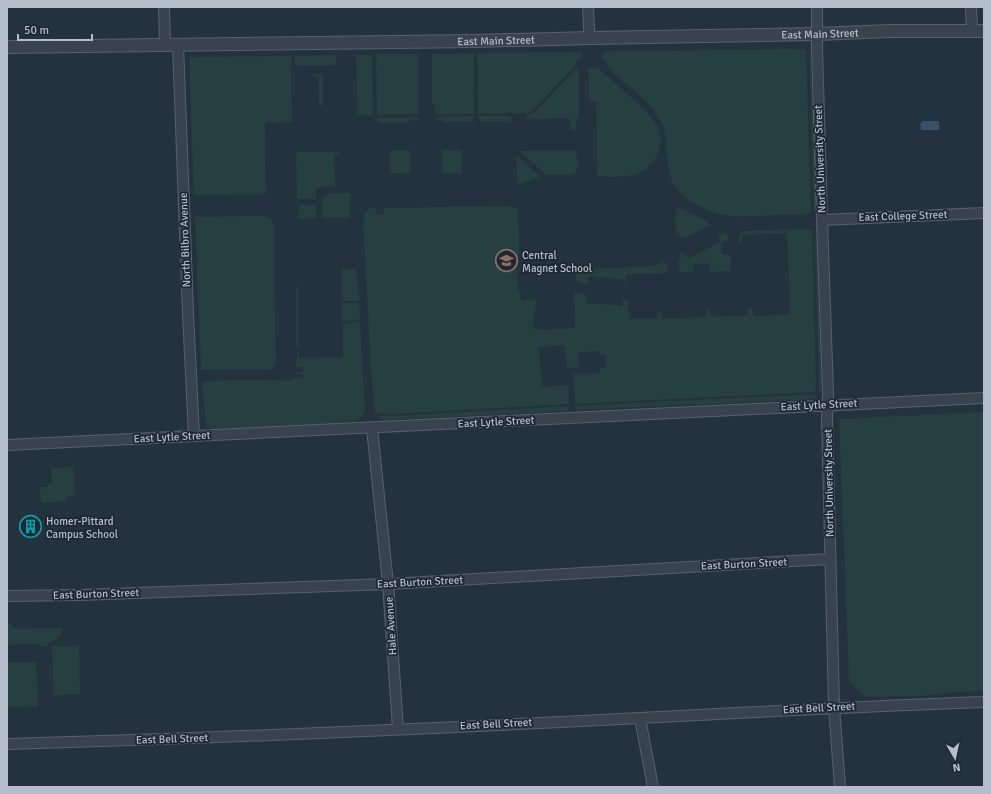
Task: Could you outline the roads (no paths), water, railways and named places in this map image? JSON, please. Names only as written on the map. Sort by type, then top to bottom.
[{"type":"street","points":[[164,7],[165,45]]},
{"type":"street","points":[[588,7],[590,38]]},
{"type":"street","name":"North University Street","points":[[817,7],[828,404],[827,426],[834,707],[840,787]]},
{"type":"street","points":[[971,7],[978,31]]},
{"type":"street","name":"East Main Street","points":[[7,47],[476,41],[817,34],[890,31],[978,31]]},
{"type":"street","name":"North Bilbro Avenue","points":[[178,45],[194,436]]},
{"type":"street","name":"East College Street","points":[[822,220],[984,213]]},
{"type":"street","name":"East Lytle Street","points":[[7,445],[372,428],[828,404],[984,398]]},
{"type":"street","name":"Hale Avenue","points":[[372,428],[388,584],[398,728]]},
{"type":"street","name":"East Burton Street","points":[[8,596],[388,584],[830,559]]},
{"type":"street","name":"East Bell Street","points":[[7,744],[157,740],[640,718],[834,707],[984,702]]},
{"type":"street","points":[[640,718],[653,787]]},
{"type":"water","points":[[922,121],[939,121],[939,130],[921,130],[920,123],[922,123]]},
{"type":"place","name":"Central Magnet School","points":[[507,261]]},
{"type":"place","name":"Homer-Pittard Campus School","points":[[30,527]]}]
